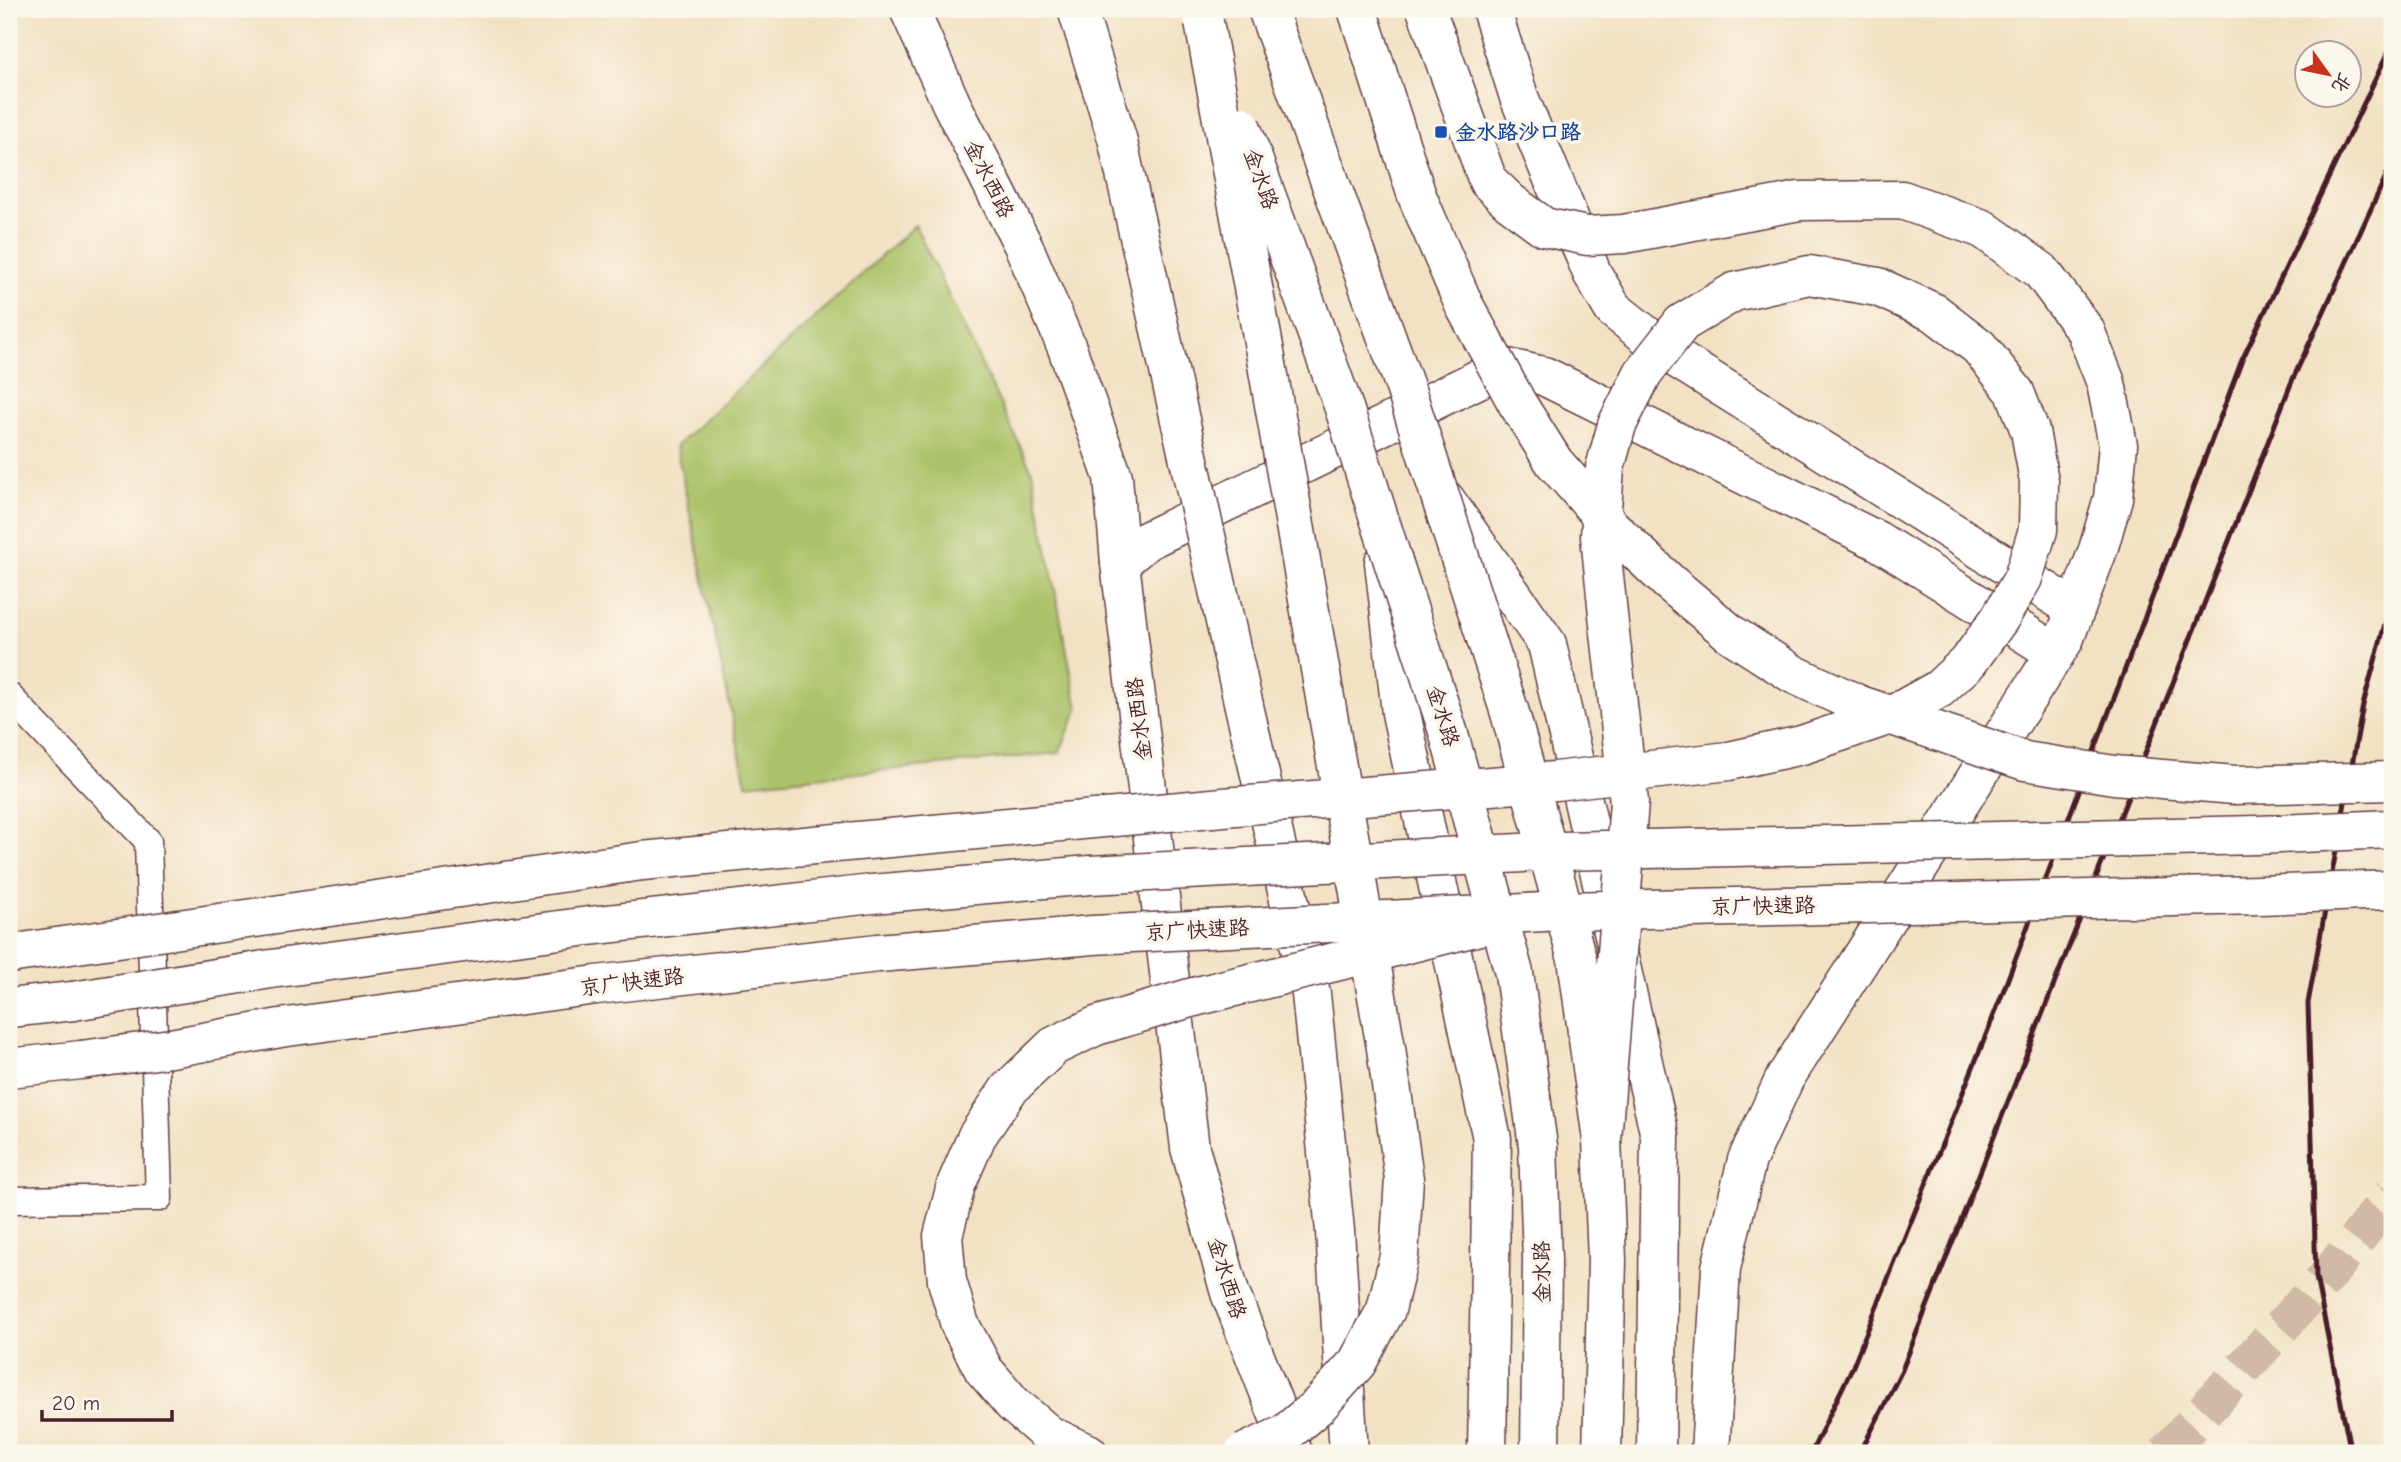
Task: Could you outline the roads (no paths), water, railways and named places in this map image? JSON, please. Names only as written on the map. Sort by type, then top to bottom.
[{"type":"main road","name":"金水西路","points":[[909,9],[951,103],[1024,247],[1067,348],[1113,477],[1120,563],[1190,1148],[1230,1293],[1293,1453]]},
{"type":"main road","points":[[1077,9],[1117,138],[1311,994],[1335,1231],[1349,1453]]},
{"type":"main road","points":[[1268,9],[1405,387],[1510,713],[1577,960],[1602,1140],[1607,1260],[1602,1453]]},
{"type":"main road","points":[[1357,9],[1417,196],[1464,305],[1517,403],[1554,462],[1612,528],[1669,582],[1731,634],[1793,674],[1860,705],[2025,761],[2114,775],[2235,785],[2392,781]]},
{"type":"main road","points":[[1426,9],[1488,181],[1510,202],[1544,227],[1587,236],[1625,234],[1799,201],[1902,200],[1983,229],[2041,271],[2085,331],[2106,383],[2118,445],[2113,498],[2098,550],[2064,640],[1786,1078],[1747,1160],[1721,1268],[1710,1453]]},
{"type":"main road","points":[[1491,9],[1519,97],[1592,273],[1613,309],[1671,355],[2075,609]]},
{"type":"main road","points":[[1201,16],[1266,360],[1383,1034],[1404,1179],[1399,1256],[1386,1310],[1357,1363],[1318,1406],[1285,1434],[1244,1453]]},
{"type":"main road","name":"金水路","points":[[1201,16],[1344,408],[1448,731],[1514,973],[1538,1146],[1542,1260],[1541,1453]]},
{"type":"main road","points":[[9,954],[642,861],[1223,807],[1555,781],[1622,773],[1635,772],[1729,761],[1802,745],[1896,713],[1939,688],[1969,661],[2000,618],[2024,578],[2038,530],[2039,481],[2030,431],[2015,392],[1979,347],[1935,313],[1878,286],[1809,275],[1734,292],[1682,323],[1643,373],[1617,425],[1605,468],[1600,536],[1609,624],[1624,761],[1626,775],[1629,802],[1602,1140]]},
{"type":"main road","points":[[1120,563],[1146,541],[1503,367],[1544,376],[1878,541],[2056,653]]},
{"type":"main road","points":[[1437,488],[1546,644],[1660,1136],[1656,1453]]},
{"type":"main road","points":[[1379,518],[1401,713],[1492,1139],[1487,1453]]},
{"type":"main road","points":[[9,1008],[589,926],[872,894],[1090,874],[1561,851],[2259,835],[2392,829]]},
{"type":"main road","name":"京广快速路","points":[[9,1068],[171,1048],[280,1028],[582,987],[878,953],[1093,935],[1532,913],[2392,890]]},
{"type":"main road","points":[[1088,1453],[1049,1435],[1013,1404],[984,1370],[960,1325],[947,1281],[943,1236],[956,1185],[977,1136],[1009,1089],[1054,1046],[1096,1026],[1190,998],[1532,913]]},
{"type":"lane","points":[[9,696],[148,841],[159,1198],[9,1200]]},
{"type":"tunnel","points":[[2166,1453],[2330,1273],[2392,1194]]},
{"type":"railway","points":[[1811,1453],[1853,1366],[1998,1005],[2242,360],[2392,44]]},
{"type":"railway","points":[[1860,1453],[1902,1370],[2292,381],[2392,163]]},
{"type":"railway","points":[[2351,1453],[2316,1277],[2308,1003],[2363,705],[2392,598]]},
{"type":"place","name":"金水路沙口路","points":[[1441,132]]}]
